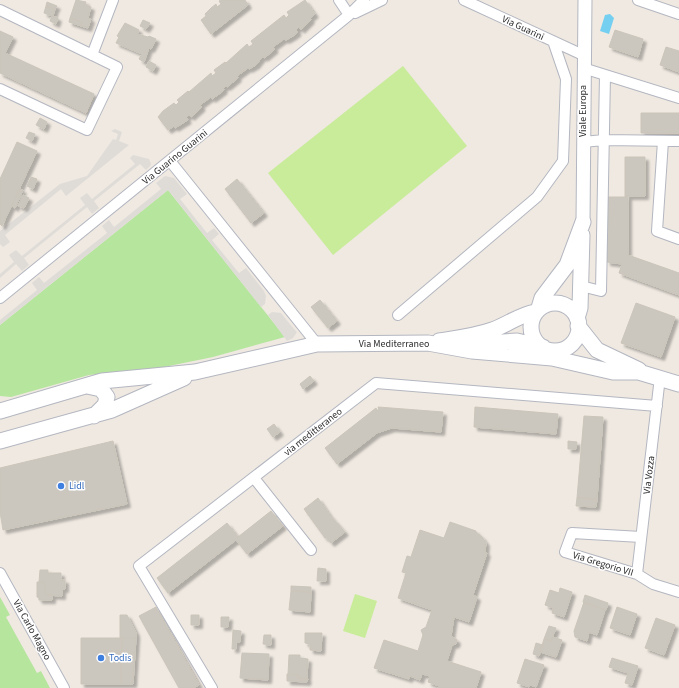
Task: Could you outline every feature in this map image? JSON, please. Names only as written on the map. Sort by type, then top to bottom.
[{"type":"main road","points":[[583,222],[580,308],[574,340],[562,350],[549,350],[536,342],[532,332],[532,320],[542,298],[567,265],[583,222]]},
{"type":"main road","points":[[428,343],[474,336],[493,330],[553,303],[560,303],[573,311],[578,322]]},
{"type":"main road","name":"Via Mediterraneo","points":[[578,322],[597,350],[641,372]]},
{"type":"main road","points":[[428,343],[473,344],[517,342],[543,347]]},
{"type":"main road","name":"Via Mediterraneo","points":[[196,372],[317,344],[428,343],[472,352],[552,358],[612,372],[641,372]]},
{"type":"main road","name":"Via Mediterraneo","points":[[562,350],[660,377],[679,384]]},
{"type":"main road","points":[[3,408],[102,381],[196,372]]},
{"type":"main road","points":[[0,441],[112,410],[196,372]]},
{"type":"main road","points":[[87,386],[101,389],[107,397],[105,405],[93,416]]},
{"type":"street","points":[[92,55],[113,0]]},
{"type":"street","points":[[339,0],[349,15]]},
{"type":"street","name":"Via Guarino Guarini","points":[[0,298],[349,15],[364,0]]},
{"type":"street","name":"Via Guarino Guarini","points":[[349,15],[382,0]]},
{"type":"street","name":"Via Guarini","points":[[464,0],[553,41],[583,62],[606,75],[679,98]]},
{"type":"street","name":"Viale Europa","points":[[583,222],[583,62],[585,0]]},
{"type":"street","points":[[638,0],[679,14]]},
{"type":"street","points":[[0,10],[117,67],[87,130],[0,89]]},
{"type":"street","points":[[398,315],[537,197],[563,161],[566,79],[553,41]]},
{"type":"street","points":[[581,286],[601,291],[606,75]]},
{"type":"street","points":[[583,142],[604,140],[679,141]]},
{"type":"street","points":[[663,141],[657,231],[679,239]]},
{"type":"street","points":[[170,161],[317,344]]},
{"type":"street","name":"Via Vozza","points":[[637,574],[660,377]]},
{"type":"street","name":"via meditteraneo","points":[[212,688],[139,566],[376,383],[657,406]]},
{"type":"street","points":[[254,478],[311,550]]},
{"type":"street","name":"Via Gregorio VII","points":[[642,537],[572,533],[565,552],[637,574],[653,584],[679,592]]},
{"type":"street","name":"Via Carlo Magno","points":[[0,573],[64,688]]},
{"type":"green space","points":[[403,66],[467,146],[333,255],[268,173]]},
{"type":"green space","points":[[168,190],[285,337],[213,357],[164,367],[89,375],[11,397],[0,396],[0,325]]},
{"type":"green space","points":[[355,594],[377,601],[365,638],[343,631]]},
{"type":"green space","points":[[0,597],[10,615],[6,617],[37,673],[41,671],[50,688],[0,688]]},
{"type":"shaded area","points":[[115,129],[122,132],[119,141],[129,145],[66,196],[61,189],[5,235],[10,242],[3,247],[0,244],[0,231],[60,184],[87,176],[113,139],[116,140],[118,134],[111,131]]},
{"type":"shaded area","points":[[133,155],[149,159],[151,164],[150,166],[146,170],[140,164],[94,201],[99,208],[92,214],[87,207],[24,258],[29,265],[22,271],[16,264],[0,278],[0,274],[14,262],[9,255],[16,250],[22,256],[85,205],[80,198],[87,193],[92,199],[135,164],[130,158]]},
{"type":"shaded area","points":[[165,176],[174,178],[187,194],[180,199],[207,233],[214,228],[219,234],[212,240],[239,273],[246,268],[264,291],[266,296],[265,304],[261,307],[168,190],[0,325],[0,320],[37,290],[32,283],[39,277],[44,283],[107,233],[102,226],[109,220],[114,227],[161,189],[156,183]]},
{"type":"shaded area","points":[[272,312],[281,313],[297,332],[293,338],[287,341],[268,315]]},
{"type":"water","points":[[610,14],[614,18],[609,34],[600,31],[605,15]]},
{"type":"building","points":[[76,0],[86,2],[85,5],[91,7],[88,18],[91,19],[88,28],[81,26],[82,22],[70,18]]},
{"type":"building","points":[[245,0],[248,5],[211,34],[201,20],[216,4],[217,7],[221,4],[219,1]]},
{"type":"building","points":[[305,0],[315,14],[301,30],[299,27],[296,30],[298,32],[293,36],[286,40],[284,39],[273,47],[275,49],[264,58],[263,56],[256,65],[249,69],[248,68],[237,76],[238,78],[227,87],[226,86],[223,88],[224,90],[219,94],[212,99],[211,97],[200,105],[202,107],[191,117],[189,115],[186,117],[188,120],[175,128],[174,126],[168,130],[158,117],[163,111],[174,103],[176,105],[179,102],[177,100],[188,91],[189,92],[211,73],[212,76],[216,73],[214,70],[225,62],[226,63],[247,44],[249,47],[253,44],[251,41],[284,15],[286,18],[289,15],[287,12]]},
{"type":"building","points":[[47,2],[57,6],[55,9],[46,6]]},
{"type":"building","points":[[46,6],[55,9],[53,16],[58,18],[56,24],[50,21],[52,16],[44,13]]},
{"type":"building","points":[[70,18],[82,22],[81,26],[69,22]]},
{"type":"building","points":[[143,20],[150,23],[146,29],[140,26]]},
{"type":"building","points":[[125,23],[139,30],[137,34],[156,39],[151,49],[149,48],[144,62],[139,59],[142,54],[116,43],[119,37],[117,36]]},
{"type":"building","points":[[615,30],[643,39],[638,57],[609,47]]},
{"type":"building","points":[[0,31],[13,37],[5,53],[94,94],[86,113],[0,73]]},
{"type":"building","points":[[666,47],[679,51],[679,72],[660,65]]},
{"type":"building","points":[[149,61],[156,65],[153,71],[146,67]]},
{"type":"building","points":[[641,113],[679,113],[679,133],[641,133]]},
{"type":"building","points":[[40,118],[47,122],[44,129],[36,125]]},
{"type":"building","points":[[29,132],[35,134],[32,141],[26,138]]},
{"type":"building","points":[[17,142],[37,151],[2,226],[0,224],[0,179]]},
{"type":"building","points":[[625,157],[645,157],[645,196],[625,196]]},
{"type":"building","points":[[31,177],[37,179],[33,189],[27,186]]},
{"type":"building","points":[[237,179],[264,213],[251,223],[225,189]]},
{"type":"building","points":[[20,189],[23,190],[15,208],[12,206]]},
{"type":"building","points":[[23,195],[29,198],[24,208],[18,206]]},
{"type":"building","points":[[628,196],[628,255],[679,273],[679,295],[619,273],[622,264],[607,262],[608,197]]},
{"type":"building","points":[[320,300],[337,321],[328,328],[311,307]]},
{"type":"building","points":[[636,303],[675,317],[661,357],[621,343]]},
{"type":"building","points":[[310,376],[314,381],[303,389],[300,384]]},
{"type":"building","points":[[378,407],[443,412],[441,432],[392,428],[377,433],[337,464],[325,448],[376,408],[379,410]]},
{"type":"building","points":[[475,407],[558,414],[556,434],[474,427]]},
{"type":"building","points":[[584,416],[603,417],[597,499],[577,498]]},
{"type":"building","points":[[274,424],[280,432],[273,437],[267,429]]},
{"type":"building","name":"Lidl","points":[[113,441],[127,504],[3,530],[0,512],[0,468]]},
{"type":"building","points":[[568,441],[577,442],[576,449],[568,449]]},
{"type":"building","points":[[318,498],[329,514],[345,532],[331,543],[326,537],[325,538],[304,509]]},
{"type":"building","points":[[577,498],[597,499],[596,507],[576,506]]},
{"type":"building","points":[[271,511],[283,526],[247,554],[236,540],[168,593],[157,578],[227,523],[238,537]]},
{"type":"building","points":[[450,522],[476,531],[486,543],[485,552],[487,553],[473,595],[477,597],[469,622],[454,617],[451,636],[457,640],[456,644],[452,645],[447,661],[481,672],[476,688],[438,688],[439,686],[428,682],[430,676],[422,674],[420,680],[410,676],[409,679],[374,668],[384,640],[418,651],[423,635],[421,630],[426,627],[432,610],[398,598],[406,573],[402,572],[407,556],[411,557],[420,530],[444,538]]},
{"type":"building","points":[[318,568],[326,569],[326,581],[317,581]]},
{"type":"building","points":[[40,570],[48,570],[48,573],[61,573],[61,580],[65,580],[65,589],[62,589],[62,596],[45,595],[45,582],[39,582]]},
{"type":"building","points":[[37,582],[45,582],[45,595],[52,595],[52,600],[39,600],[37,597]]},
{"type":"building","points":[[291,586],[311,587],[311,592],[291,591]]},
{"type":"building","points":[[560,588],[572,592],[564,617],[552,613],[553,608],[545,605],[550,590],[559,593]]},
{"type":"building","points":[[291,591],[311,592],[310,612],[289,610]]},
{"type":"building","points":[[585,595],[608,603],[606,610],[583,602]]},
{"type":"building","points":[[584,602],[605,610],[597,635],[589,632],[587,641],[575,637],[574,631]]},
{"type":"building","points":[[156,607],[199,685],[193,688],[179,688],[139,616]]},
{"type":"building","points":[[617,607],[637,614],[630,635],[610,628]]},
{"type":"building","points":[[120,615],[127,615],[136,633],[136,638],[120,638]]},
{"type":"building","points":[[191,615],[199,615],[199,625],[191,625]]},
{"type":"building","points":[[221,617],[229,617],[228,627],[221,627]]},
{"type":"building","points":[[656,618],[675,625],[664,655],[645,648]]},
{"type":"building","points":[[549,626],[556,628],[551,641],[544,639]]},
{"type":"building","points":[[233,630],[241,631],[240,642],[236,642],[236,649],[232,649]]},
{"type":"building","points":[[305,633],[322,633],[321,651],[310,650],[310,644],[305,643]]},
{"type":"building","points":[[264,635],[271,635],[271,645],[263,644]]},
{"type":"building","points":[[553,637],[562,640],[556,657],[540,652],[544,639],[551,641]]},
{"type":"building","points":[[81,638],[122,638],[121,684],[81,684]]},
{"type":"building","points":[[122,638],[136,638],[133,684],[121,684]]},
{"type":"building","points":[[536,643],[543,645],[539,656],[533,654]]},
{"type":"building","points":[[242,653],[269,654],[268,680],[240,678]]},
{"type":"building","points":[[289,655],[300,655],[300,658],[308,659],[307,679],[298,678],[299,675],[288,674]]},
{"type":"building","points":[[612,658],[638,666],[632,685],[625,683],[628,673],[609,667]]},
{"type":"building","points":[[525,659],[544,665],[536,687],[530,685],[529,687],[517,683]]},
{"type":"building","points":[[287,674],[299,675],[298,678],[308,679],[307,682],[287,681]]},
{"type":"place","name":"Lidl","points":[[61,486]]},
{"type":"place","name":"Todis","points":[[101,658]]}]
